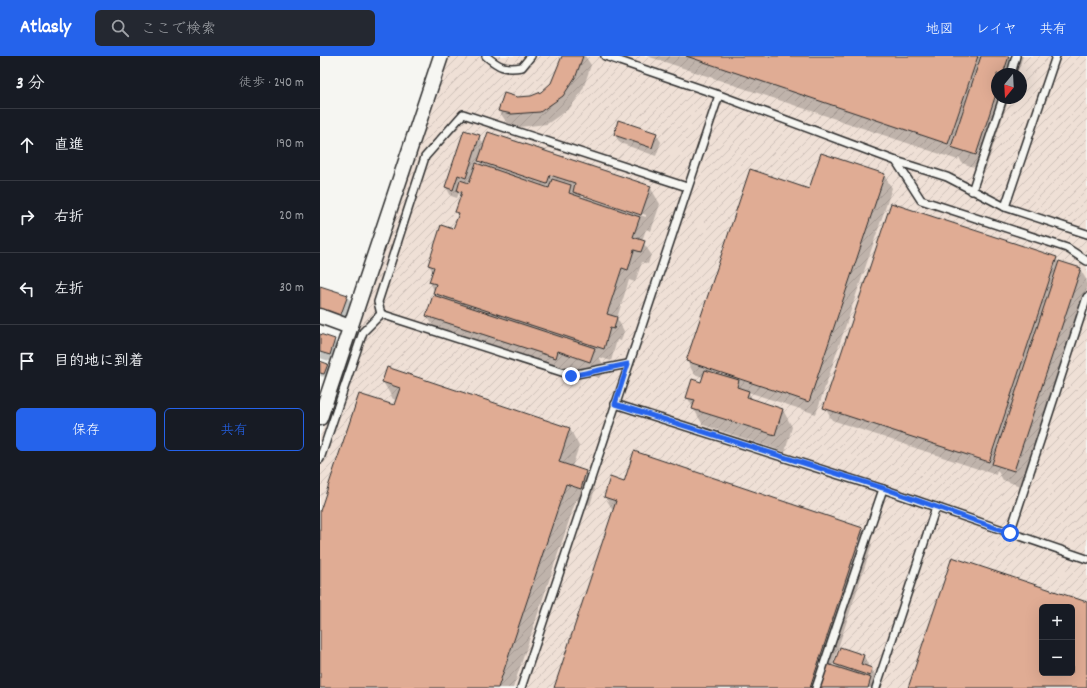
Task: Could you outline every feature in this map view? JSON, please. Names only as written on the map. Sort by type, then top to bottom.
[{"type":"street","points":[[320,418],[441,56]]},
{"type":"street","points":[[320,316],[350,327]]},
{"type":"lane","points":[[486,56],[495,64],[508,69],[522,67],[531,56]]},
{"type":"lane","points":[[605,56],[719,95],[896,161],[947,177],[1005,208],[1087,234]]},
{"type":"lane","points":[[1013,68],[1016,56]]},
{"type":"lane","points":[[1005,208],[1056,56]]},
{"type":"lane","points":[[520,688],[719,95]]},
{"type":"lane","points":[[972,190],[1001,104]]},
{"type":"lane","points":[[381,314],[378,302],[425,157],[464,114],[687,187]]},
{"type":"lane","points":[[896,161],[921,200],[1067,248],[1087,261]]},
{"type":"lane","points":[[1010,533],[1087,297]]},
{"type":"lane","points":[[381,314],[571,376],[628,364]]},
{"type":"lane","points":[[320,459],[362,332],[381,314]]},
{"type":"lane","points":[[615,404],[883,488],[1087,559]]},
{"type":"lane","points":[[816,688],[883,488]]},
{"type":"lane","points":[[876,688],[936,507]]},
{"type":"shaded area","points":[[449,56],[1087,56],[1087,688],[320,688],[320,437]]},
{"type":"building","points":[[562,56],[583,56],[576,76],[563,96],[540,112],[512,114],[498,111],[504,93],[517,97],[531,96],[541,92],[551,83]]},
{"type":"building","points":[[686,56],[978,56],[948,144]]},
{"type":"building","points":[[981,56],[1009,56],[1005,68],[991,68],[991,104],[993,104],[976,155],[951,147]]},
{"type":"building","points":[[618,120],[657,133],[652,148],[614,135]]},
{"type":"building","points":[[464,130],[480,135],[466,178],[458,175],[453,190],[445,187]]},
{"type":"building","points":[[488,132],[651,186],[641,215],[573,192],[575,183],[550,175],[547,184],[478,161]]},
{"type":"building","points":[[821,153],[885,174],[809,402],[686,361],[750,169],[809,189]]},
{"type":"building","points":[[476,163],[549,188],[552,179],[571,185],[569,193],[640,217],[633,237],[645,241],[641,252],[634,250],[628,270],[622,268],[607,314],[617,317],[614,329],[610,328],[604,349],[433,293],[436,284],[429,282],[434,267],[428,265],[441,225],[453,229],[459,213],[455,212],[462,192],[457,191],[460,180],[469,183]]},
{"type":"building","points":[[891,203],[1057,257],[989,462],[823,408]]},
{"type":"building","points":[[1059,261],[1081,268],[1014,471],[992,464]]},
{"type":"building","points":[[320,286],[348,295],[340,317],[320,310]]},
{"type":"building","points":[[433,295],[595,348],[590,362],[558,351],[556,358],[426,316]]},
{"type":"building","points":[[320,334],[335,339],[330,355],[320,352]]},
{"type":"building","points":[[320,361],[328,364],[324,374],[320,373]]},
{"type":"building","points":[[387,367],[570,428],[559,462],[586,471],[581,489],[566,484],[498,688],[320,688],[320,511],[359,394],[394,405],[400,388],[382,382]]},
{"type":"building","points":[[705,370],[739,380],[737,387],[749,391],[747,397],[783,409],[775,435],[692,409],[695,400],[686,398],[692,379],[701,382]]},
{"type":"building","points":[[634,451],[863,528],[810,688],[554,688],[616,501],[604,497],[610,477],[624,482]]},
{"type":"building","points":[[952,557],[1087,602],[1087,688],[908,688]]},
{"type":"building","points":[[840,647],[864,655],[861,664],[872,668],[870,676],[834,664]]},
{"type":"building","points":[[827,664],[871,678],[868,688],[819,688]]},
{"type":"route","points":[[571,376],[628,364],[615,404],[883,488],[1010,533]]}]
